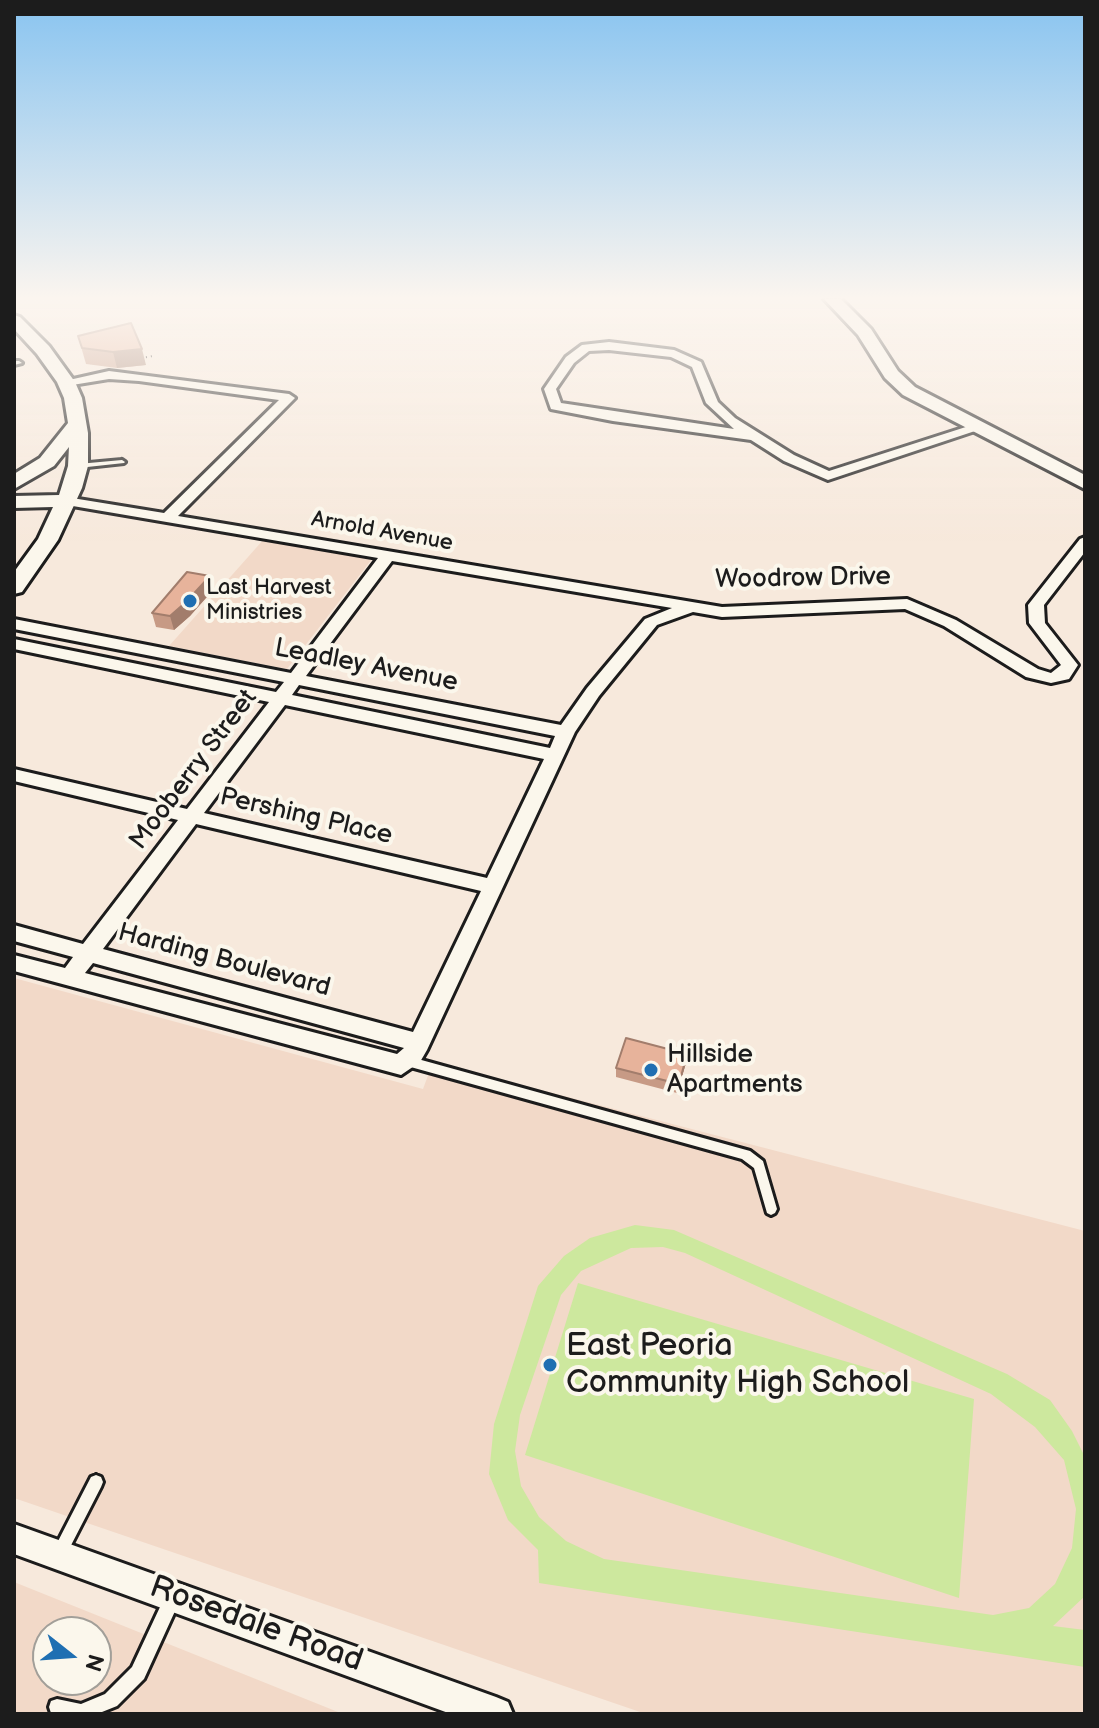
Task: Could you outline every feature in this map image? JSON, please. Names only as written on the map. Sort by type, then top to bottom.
[{"type":"main road","points":[[896,380],[922,399],[1085,483]]},
{"type":"main road","points":[[14,587],[48,540],[78,466],[78,423],[66,382]]},
{"type":"main road","points":[[14,483],[47,462],[78,423]]},
{"type":"main road","points":[[14,502],[66,501]]},
{"type":"main road","points":[[14,513],[35,521],[48,540]]},
{"type":"street","points":[[66,382],[80,380]]},
{"type":"street","points":[[158,380],[289,398],[168,517]]},
{"type":"street","points":[[556,380],[550,389],[556,406],[755,436]]},
{"type":"street","points":[[703,380],[712,403],[730,421],[818,473],[833,476],[977,428]]},
{"type":"street","name":"Arnold Avenue","points":[[66,501],[690,608]]},
{"type":"street","name":"Woodrow Drive","points":[[651,622],[690,608],[733,612],[907,604],[950,623],[1032,673],[1055,678],[1067,672],[1070,665],[1037,623],[1036,605],[1085,542]]},
{"type":"street","name":"Mooberry Street","points":[[69,978],[388,556]]},
{"type":"street","points":[[14,963],[409,1056],[494,887],[566,732],[593,692],[651,622],[640,599]]},
{"type":"street","name":"Leadley Avenue","points":[[14,624],[566,732]]},
{"type":"street","name":"Leadley Avenue","points":[[14,644],[556,755]]},
{"type":"street","name":"Pershing Place","points":[[14,775],[494,887]]},
{"type":"street","name":"Harding Boulevard","points":[[14,933],[88,953],[409,1056]]},
{"type":"street","name":"Rosedale Road","points":[[14,1539],[496,1714]]},
{"type":"lane","points":[[78,466],[122,462]]},
{"type":"lane","points":[[409,1056],[746,1155],[759,1165],[771,1209]]},
{"type":"lane","points":[[59,1554],[96,1482]]},
{"type":"lane","points":[[57,1707],[81,1712],[111,1700],[138,1673],[175,1595]]},
{"type":"shaded area","points":[[264,539],[372,559],[287,669],[169,646]]},
{"type":"shaded area","name":"East Peoria Community High School","points":[[14,978],[423,1089],[433,1062],[1085,1231],[1085,1714],[646,1714],[14,1498]]},
{"type":"shaded area","points":[[14,1582],[99,1616],[32,1616],[32,1696],[112,1696],[112,1621],[343,1714],[14,1714]]},
{"type":"green space","points":[[635,1225],[674,1230],[1007,1374],[1050,1400],[1072,1431],[1085,1457],[1085,1596],[1053,1626],[1085,1630],[1085,1667],[539,1583],[538,1550],[508,1520],[489,1474],[494,1424],[538,1286],[564,1256],[590,1238]],"holes":[[[663,1247],[685,1253],[991,1394],[1035,1427],[1064,1460],[1076,1509],[1072,1548],[1055,1584],[1029,1608],[993,1615],[604,1559],[566,1541],[539,1517],[521,1486],[515,1451],[520,1415],[561,1295],[581,1271],[631,1248]]]},
{"type":"green space","points":[[578,1283],[974,1399],[959,1598],[525,1455]]},
{"type":"building","points":[[187,572],[210,576],[170,616],[152,613]]},
{"type":"building","name":"Hillside Apartments","points":[[626,1038],[687,1054],[679,1084],[616,1068]]},
{"type":"place","name":"Last Harvest Ministries","points":[[190,601]]},
{"type":"place","name":"Hillside Apartments","points":[[651,1070]]},
{"type":"place","name":"East Peoria Community High School","points":[[550,1365]]}]
